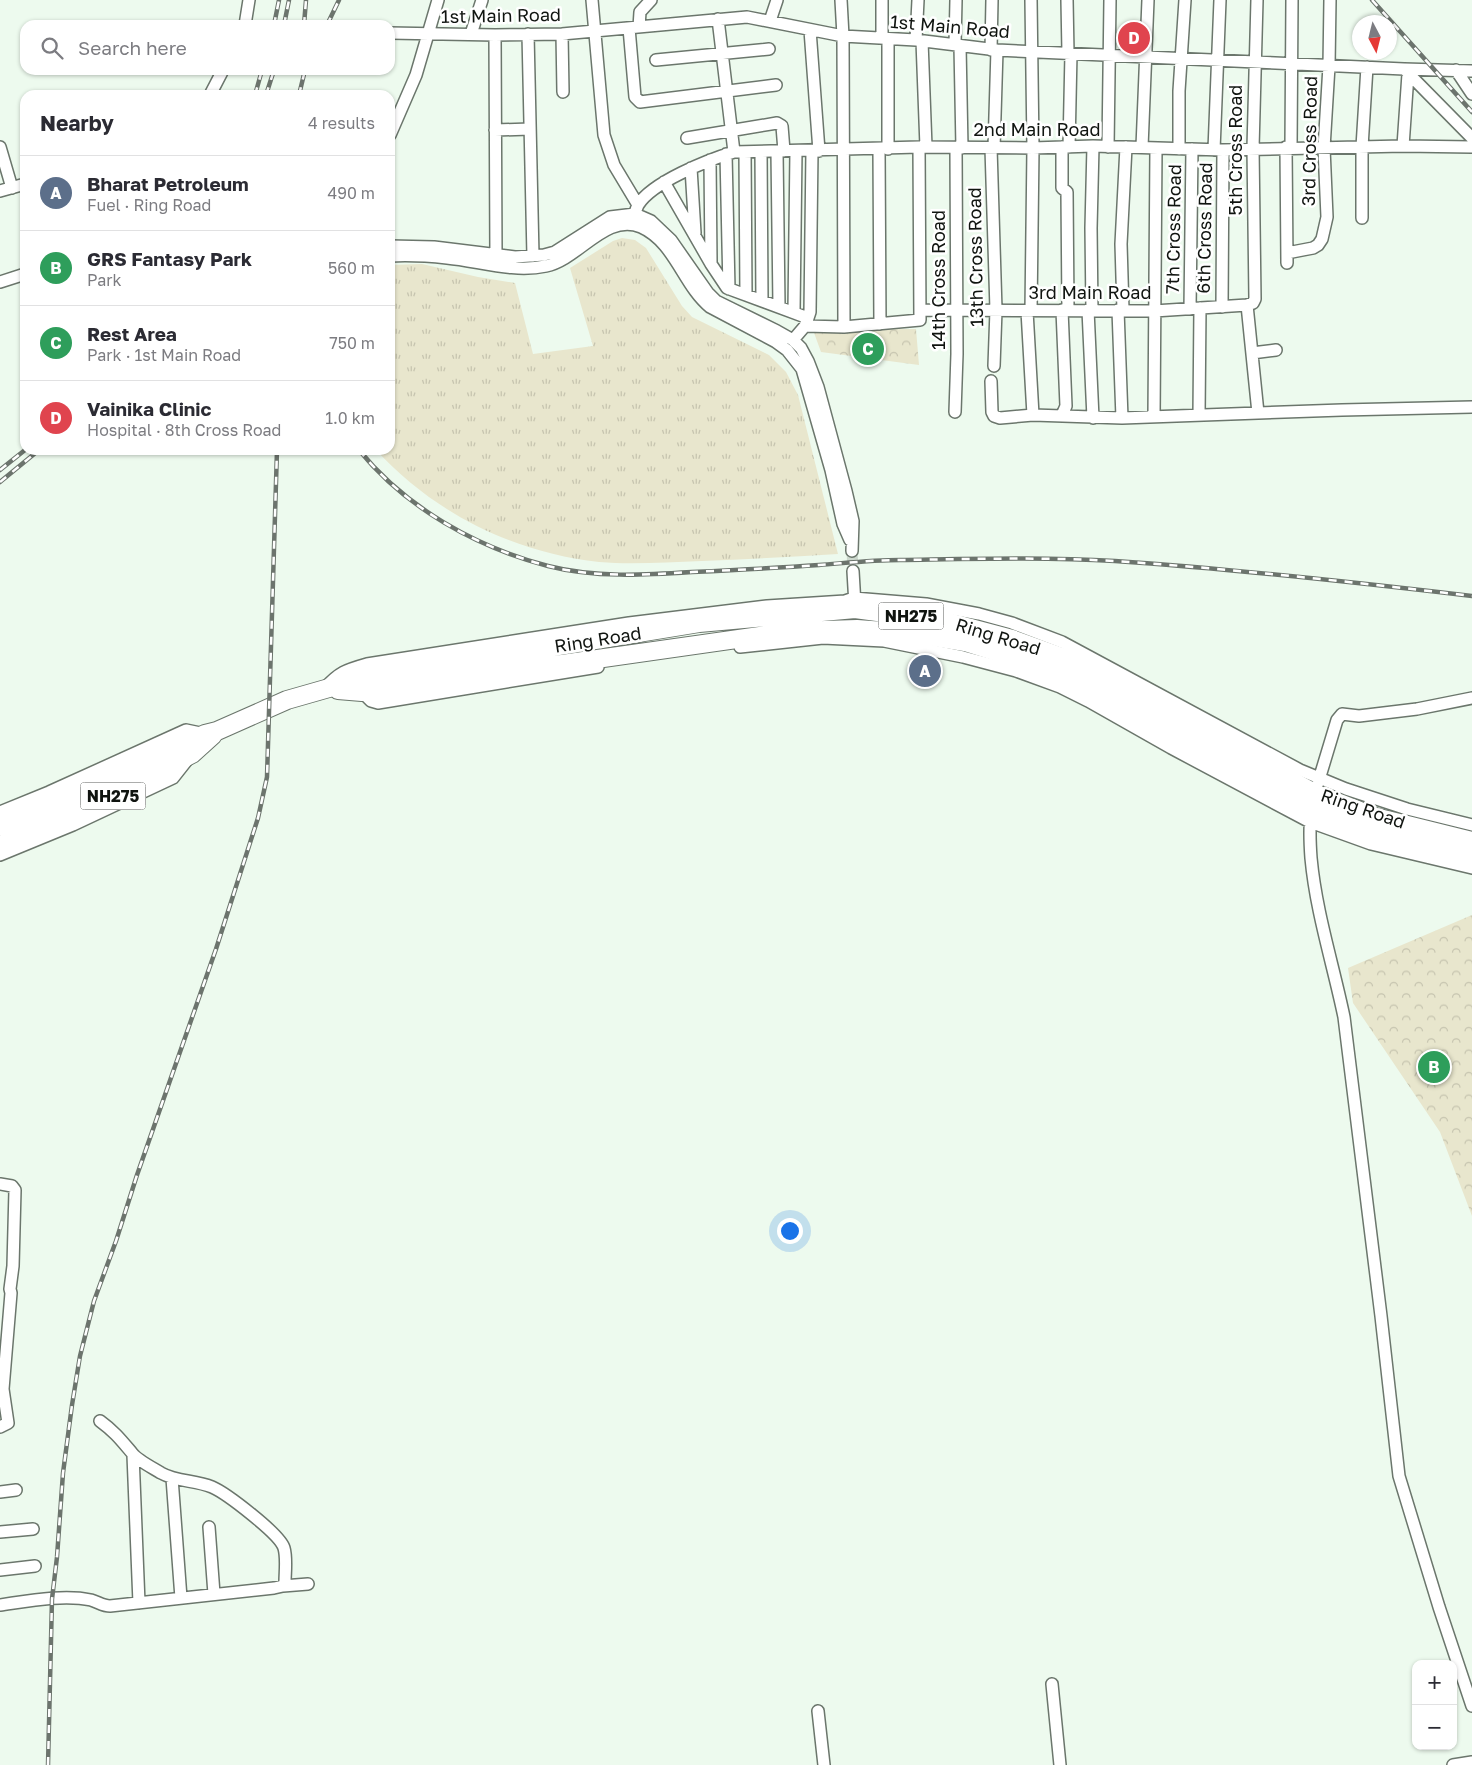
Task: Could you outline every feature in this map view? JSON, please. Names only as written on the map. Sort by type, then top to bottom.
[{"type":"highway","name":"Ring Road","points":[[0,826],[70,797],[211,732],[288,700],[364,678],[699,623],[855,604],[944,621],[1012,638],[1066,659],[1314,800],[1351,824],[1387,835],[1472,855]]},
{"type":"highway","name":"Ring Road","points":[[316,691],[362,692],[794,631],[857,629],[910,633],[965,642],[1016,658],[1061,676],[1314,800],[1472,841]]},
{"type":"highway","name":"Ring Road","points":[[0,845],[118,793],[192,754],[211,732]]},
{"type":"street","points":[[246,20],[249,0]]},
{"type":"street","points":[[395,123],[416,75],[426,34],[438,0]]},
{"type":"street","points":[[471,34],[482,0]]},
{"type":"street","points":[[395,246],[434,248],[496,256],[533,256],[555,252],[610,217],[635,214],[651,221],[671,240],[708,293],[716,301],[793,340],[801,348],[818,387],[853,521],[852,548],[843,524],[831,470],[810,393],[802,370],[795,359],[776,342],[710,307],[703,301],[673,256],[660,241],[644,228],[635,214],[614,165],[604,135],[592,0]]},
{"type":"street","points":[[651,0],[640,12],[634,27],[634,88],[637,101],[776,85]]},
{"type":"street","points":[[770,21],[777,0]]},
{"type":"street","points":[[841,0],[844,326]]},
{"type":"street","points":[[880,324],[885,38],[882,0]]},
{"type":"street","points":[[664,182],[711,264],[729,288],[794,311],[806,322],[844,326],[916,322],[920,320],[923,147],[918,0]]},
{"type":"street","name":"14th Cross Road","points":[[955,412],[959,148],[956,0]]},
{"type":"street","name":"13th Cross Road","points":[[992,0],[996,310],[994,366]]},
{"type":"street","points":[[1030,0],[1033,148],[1029,311],[1033,414]]},
{"type":"street","points":[[1062,415],[1066,406],[1065,310],[1068,225],[1067,192],[1062,188],[1069,53],[1067,0]]},
{"type":"street","points":[[1108,147],[1110,0]]},
{"type":"street","points":[[1142,147],[1148,0]]},
{"type":"street","name":"7th Cross Road","points":[[1179,149],[1179,91],[1185,0]]},
{"type":"street","name":"6th Cross Road","points":[[1220,0],[1217,60],[1222,306]]},
{"type":"street","name":"5th Cross Road","points":[[1257,0],[1254,63],[1251,302],[1252,353],[1258,413]]},
{"type":"street","points":[[1289,147],[1292,0]]},
{"type":"street","name":"3rd Cross Road","points":[[1289,147],[1287,258],[1318,245],[1322,239],[1327,217],[1324,148],[1329,66],[1330,0]]},
{"type":"street","name":"1st Main Road","points":[[395,33],[562,34],[747,17],[842,36],[919,40],[994,50],[1367,68],[1406,72],[1472,71]]},
{"type":"street","points":[[718,20],[735,153],[746,295]]},
{"type":"street","points":[[793,340],[806,322],[810,312],[816,151],[810,30]]},
{"type":"street","points":[[528,34],[533,256]]},
{"type":"street","points":[[562,34],[564,92]]},
{"type":"street","points":[[495,35],[496,256]]},
{"type":"street","points":[[656,60],[769,48]]},
{"type":"street","points":[[1362,218],[1362,147],[1367,68]]},
{"type":"street","points":[[1456,70],[1472,94]]},
{"type":"street","points":[[1406,72],[1472,138]]},
{"type":"street","points":[[1403,146],[1406,72]]},
{"type":"street","points":[[213,90],[220,75]]},
{"type":"street","points":[[687,138],[780,124],[786,151],[794,311]]},
{"type":"street","points":[[495,130],[530,129]]},
{"type":"street","points":[[1093,146],[1090,310],[1093,418]]},
{"type":"street","name":"2nd Main Road","points":[[635,214],[652,190],[664,182],[710,160],[735,153],[923,147],[1033,148],[1093,146],[1219,150],[1289,147],[1472,147]]},
{"type":"street","points":[[0,147],[12,188]]},
{"type":"street","points":[[1122,418],[1120,356],[1121,244],[1126,147]]},
{"type":"street","points":[[1154,416],[1156,148]]},
{"type":"street","name":"7th Cross Road","points":[[1192,149],[1199,415]]},
{"type":"street","points":[[779,306],[786,151]]},
{"type":"street","points":[[761,152],[762,300]]},
{"type":"street","points":[[729,288],[735,153]]},
{"type":"street","points":[[710,160],[711,264]]},
{"type":"street","points":[[692,168],[695,237]]},
{"type":"street","points":[[0,191],[20,186]]},
{"type":"street","points":[[395,256],[448,258],[510,267],[546,266],[572,254],[610,227],[621,224],[635,214]]},
{"type":"street","points":[[0,282],[20,276]]},
{"type":"street","name":"3rd Main Road","points":[[921,310],[1154,311],[1195,309],[1251,302]]},
{"type":"street","points":[[1252,353],[1276,350]]},
{"type":"street","points":[[991,381],[992,412],[994,416],[1000,418],[1033,414],[1122,418],[1472,408]]},
{"type":"street","points":[[853,571],[855,604]]},
{"type":"street","points":[[1472,698],[1417,709],[1359,716],[1342,714],[1337,720],[1314,800],[1312,869],[1318,904],[1344,1017],[1380,1306],[1398,1476],[1472,1706]]},
{"type":"street","points":[[0,812],[186,730],[211,732]]},
{"type":"street","points":[[0,855],[73,825],[173,778],[192,754]]},
{"type":"street","points":[[1314,800],[1346,789],[1407,809],[1472,825]]},
{"type":"street","points":[[1314,800],[1371,844],[1472,868]]},
{"type":"street","points":[[0,1184],[12,1186],[16,1190],[13,1266],[5,1288],[11,1293],[4,1389],[8,1423],[0,1427]]},
{"type":"street","points":[[100,1421],[128,1445],[133,1454],[139,1603]]},
{"type":"street","points":[[133,1454],[172,1478],[198,1482],[213,1487],[274,1533],[284,1547],[286,1582],[283,1586]]},
{"type":"street","points":[[172,1478],[180,1598]]},
{"type":"street","points":[[0,1492],[16,1490]]},
{"type":"street","points":[[209,1527],[214,1594]]},
{"type":"street","points":[[0,1532],[33,1529]]},
{"type":"street","points":[[0,1570],[35,1566]]},
{"type":"street","points":[[0,1605],[58,1599],[92,1600],[104,1606],[110,1606],[308,1584]]},
{"type":"street","points":[[1052,1684],[1060,1765]]},
{"type":"street","points":[[818,1711],[824,1765]]},
{"type":"street","points":[[1453,1765],[1472,1762]]},
{"type":"green space","points":[[622,238],[635,240],[646,248],[682,306],[692,317],[769,355],[786,372],[798,395],[838,554],[637,563],[599,562],[567,557],[536,550],[477,526],[423,493],[381,455],[395,455],[395,265],[422,264],[478,277],[515,283],[533,354],[593,346],[570,268],[613,241]]},
{"type":"green space","points":[[916,329],[919,365],[821,352],[813,330]]},
{"type":"green space","points":[[1472,915],[1472,1216],[1440,1132],[1353,1003],[1348,968]]},
{"type":"tunnel","points":[[852,551],[853,571]]},
{"type":"railway","points":[[275,20],[279,0]]},
{"type":"railway","points":[[285,20],[289,0]]},
{"type":"railway","points":[[304,20],[306,0]]},
{"type":"railway","points":[[329,20],[339,0]]},
{"type":"railway","points":[[1372,0],[1472,112]]},
{"type":"railway","points":[[256,90],[261,75]]},
{"type":"railway","points":[[268,90],[272,75]]},
{"type":"railway","points":[[300,90],[304,75]]},
{"type":"railway","points":[[0,470],[20,454]]},
{"type":"railway","points":[[0,482],[33,455]]},
{"type":"railway","points":[[48,1765],[52,1599],[63,1473],[80,1356],[94,1301],[216,949],[258,818],[267,777],[277,455]]},
{"type":"railway","points":[[364,455],[398,490],[444,523],[495,548],[521,558],[566,570],[620,575],[890,560],[1061,559],[1204,568],[1472,596]]},
{"type":"place","name":"Vainika Clinic","points":[[1134,38]]},
{"type":"place","name":"Rest Area","points":[[868,349]]},
{"type":"place","name":"Bharat Petroleum","points":[[925,671]]},
{"type":"place","name":"GRS Fantasy Park","points":[[1434,1067]]}]
